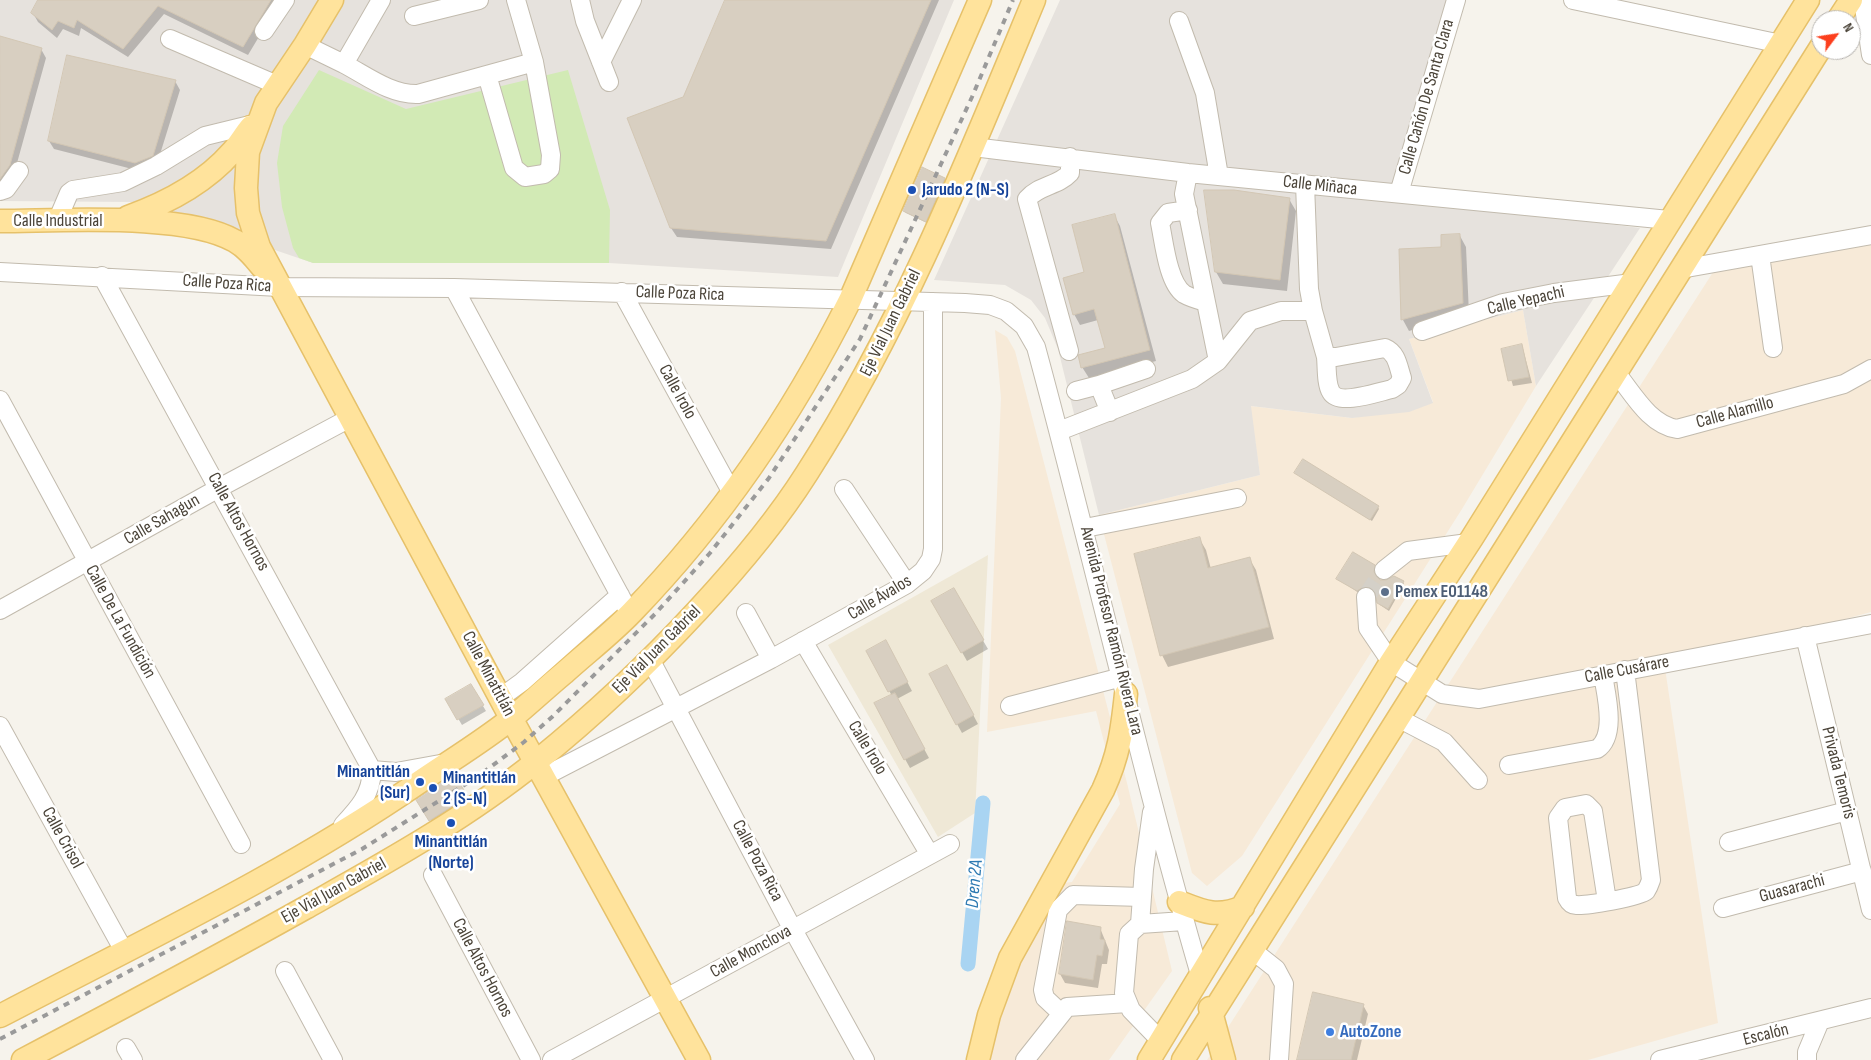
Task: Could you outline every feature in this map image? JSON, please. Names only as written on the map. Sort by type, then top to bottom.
[{"type":"main road","points":[[117,221],[158,206],[193,186],[212,173],[233,152],[254,124],[332,0]]},
{"type":"main road","points":[[0,1016],[326,842],[457,758],[511,718],[625,604],[688,550],[767,445],[828,346],[850,300],[980,0]]},
{"type":"main road","name":"Eje Vial Juan Gabriel","points":[[23,1060],[372,870],[539,770],[651,660],[718,587],[773,522],[806,476],[866,376],[905,300],[973,147],[1034,0]]},
{"type":"main road","points":[[1149,1060],[1244,908],[1281,841],[1391,662],[1632,283],[1669,220],[1808,0]]},
{"type":"main road","points":[[1183,1060],[1617,374],[1813,60]]},
{"type":"main road","points":[[272,94],[248,152],[246,188],[248,213],[259,247],[279,287]]},
{"type":"main road","name":"Calle Industrial","points":[[0,221],[117,221],[190,226],[215,232],[236,241],[249,252],[279,287]]},
{"type":"main road","name":"Calle Minatitlán","points":[[279,287],[539,770],[699,1060]]},
{"type":"main road","points":[[978,1060],[989,1015],[1010,958],[1114,767],[1121,741],[1124,686]]},
{"type":"main road","points":[[1181,912],[1228,914],[1244,908]]},
{"type":"main road","name":"Avenida Profesor Ramón Rivera Lara","points":[[1201,978],[1224,1060]]},
{"type":"street","points":[[264,31],[285,0]]},
{"type":"street","points":[[344,64],[381,0]]},
{"type":"street","points":[[414,16],[479,0]]},
{"type":"street","points":[[487,75],[514,168],[526,177],[544,174],[550,169],[551,154],[534,62],[516,0]]},
{"type":"street","points":[[580,0],[585,21],[609,82]]},
{"type":"street","points":[[601,62],[632,0]]},
{"type":"street","name":"Calle Cañón De Santa Clara","points":[[1399,193],[1456,0]]},
{"type":"street","points":[[1572,0],[1781,44]]},
{"type":"street","points":[[1863,0],[1871,55]]},
{"type":"street","points":[[1179,21],[1205,93],[1219,176]]},
{"type":"street","points":[[170,40],[272,94]]},
{"type":"street","points":[[305,45],[396,92],[406,94],[418,94],[534,62]]},
{"type":"street","points":[[57,221],[73,190],[123,182],[156,166],[206,136],[254,124]]},
{"type":"street","name":"Calle Miñaca","points":[[973,147],[1070,157],[1188,173],[1669,220]]},
{"type":"street","points":[[1069,351],[1027,199],[1043,188],[1062,181],[1070,173],[1070,157]]},
{"type":"street","points":[[0,191],[6,189],[18,171]]},
{"type":"street","points":[[1188,173],[1184,194],[1218,361]]},
{"type":"street","points":[[1306,184],[1308,289],[1326,356]]},
{"type":"street","points":[[1188,210],[1168,213],[1160,224],[1175,285],[1184,294],[1206,302]]},
{"type":"street","points":[[1681,269],[1871,235]]},
{"type":"street","points":[[1760,255],[1773,348]]},
{"type":"street","name":"Calle Poza Rica","points":[[0,272],[279,287],[454,288],[905,300]]},
{"type":"street","name":"Calle Altos Hornos","points":[[102,276],[372,770]]},
{"type":"street","name":"Calle Yepachi","points":[[1422,331],[1503,303],[1554,293],[1632,283]]},
{"type":"street","points":[[454,288],[625,604],[500,698]]},
{"type":"street","name":"Calle Irolo","points":[[622,292],[732,493]]},
{"type":"street","name":"Avenida Profesor Ramón Rivera Lara","points":[[905,300],[990,306],[1006,311],[1024,326],[1036,347],[1085,528],[1181,912],[1201,978]]},
{"type":"street","name":"Calle Ávalos","points":[[539,770],[676,708],[771,659],[907,584],[924,570],[931,559],[933,549],[933,302]]},
{"type":"street","points":[[1059,431],[1192,380],[1218,361],[1250,321],[1281,311],[1313,312]]},
{"type":"street","points":[[1076,391],[1146,369]]},
{"type":"street","name":"Calle Alamillo","points":[[1617,374],[1651,416],[1660,424],[1677,428],[1844,384],[1871,369]]},
{"type":"street","points":[[1099,384],[1110,412]]},
{"type":"street","name":"Calle De La Fundición","points":[[0,400],[242,844]]},
{"type":"street","name":"Calle Sahagun","points":[[0,610],[219,488],[350,418]]},
{"type":"street","points":[[844,489],[907,584]]},
{"type":"street","points":[[1085,528],[1237,498]]},
{"type":"street","points":[[1384,570],[1408,551],[1468,543]]},
{"type":"street","points":[[1366,597],[1368,628],[1391,662]]},
{"type":"street","points":[[746,613],[771,659]]},
{"type":"street","name":"Calle Cusárare","points":[[1391,662],[1442,694],[1457,698],[1479,699],[1871,624]]},
{"type":"street","name":"Privada Temoris","points":[[1805,636],[1871,910]]},
{"type":"street","name":"Calle Irolo","points":[[803,641],[930,856]]},
{"type":"street","name":"Calle Poza Rica","points":[[651,660],[792,928],[865,1060]]},
{"type":"street","points":[[1607,900],[1593,811],[1586,804],[1565,808],[1558,818],[1567,898],[1574,906],[1635,896],[1647,890],[1651,880],[1625,670]]},
{"type":"street","points":[[1509,764],[1597,749],[1606,741],[1609,713],[1603,675]]},
{"type":"street","points":[[1010,706],[1124,686]]},
{"type":"street","points":[[1609,713],[1631,710]]},
{"type":"street","points":[[1398,718],[1444,742],[1478,780]]},
{"type":"street","name":"Calle Crisol","points":[[0,726],[124,951]]},
{"type":"street","points":[[326,842],[367,797],[372,784],[372,770],[396,772],[412,770],[457,758]]},
{"type":"street","points":[[1140,924],[1154,802]]},
{"type":"street","points":[[1729,842],[1847,811]]},
{"type":"street","name":"Calle Monclova","points":[[552,1060],[792,928],[950,844]]},
{"type":"street","name":"Guasarachi","points":[[1723,908],[1862,870]]},
{"type":"street","name":"Calle Altos Hornos","points":[[433,875],[531,1060]]},
{"type":"street","points":[[1060,1013],[1045,998],[1043,990],[1058,910],[1073,895],[1142,897]]},
{"type":"street","points":[[1161,1041],[1131,1010],[1124,993],[1129,934],[1140,924],[1181,912]]},
{"type":"street","points":[[1252,950],[1276,969],[1284,984],[1279,1060]]},
{"type":"street","points":[[285,971],[332,1060]]},
{"type":"street","points":[[1025,1060],[1060,1013],[1067,1007],[1128,1003]]},
{"type":"street","name":"Escalón","points":[[1660,1060],[1717,1054],[1820,1021],[1871,1008]]},
{"type":"street","points":[[1807,1060],[1806,1052],[1820,1021]]},
{"type":"shaded area","points":[[0,0],[954,0],[838,277],[609,263],[313,263],[134,202],[0,201]]},
{"type":"shaded area","points":[[1060,0],[1453,0],[1400,198],[1640,228],[1536,386],[1523,310],[1409,339],[1433,403],[1409,412],[1352,418],[1251,406],[1260,475],[1099,515],[1058,349],[1045,318],[1031,300],[1005,285],[934,280]]},
{"type":"shaded area","points":[[1871,233],[1871,612],[1665,668],[1718,1023],[1588,1060],[1207,1060],[1726,252]]},
{"type":"shaded area","points":[[1523,310],[1536,386],[1462,509],[1242,856],[1207,886],[1192,873],[1099,515],[1260,475],[1250,406],[1352,418],[1433,402],[1409,339]]},
{"type":"shaded area","points":[[995,330],[1007,337],[1015,351],[1127,783],[1172,971],[1109,1060],[989,1060],[993,1033],[1008,986],[1031,939],[1063,883],[1072,882],[1120,804],[1096,711],[987,732],[1001,398]]},
{"type":"shaded area","points":[[988,555],[975,813],[938,837],[828,645]]},
{"type":"green space","points":[[319,70],[406,109],[568,70],[610,210],[609,263],[313,263],[299,258],[293,248],[282,207],[277,163],[283,126]]},
{"type":"building","points":[[38,0],[271,0],[243,47],[158,6],[123,49],[77,20],[74,28],[58,21],[52,30],[31,13]]},
{"type":"building","points":[[725,0],[931,0],[826,241],[670,228],[627,118],[683,97]]},
{"type":"building","points":[[0,36],[42,48],[10,165],[0,179]]},
{"type":"building","points":[[67,55],[176,80],[153,156],[135,163],[48,141]]},
{"type":"building","points":[[922,167],[945,178],[926,222],[903,211]]},
{"type":"building","points":[[1204,190],[1234,190],[1290,198],[1280,280],[1215,272]]},
{"type":"building","points":[[1115,214],[1150,350],[1081,368],[1078,355],[1105,348],[1094,309],[1073,315],[1063,278],[1084,272],[1072,225]]},
{"type":"building","points":[[1460,234],[1463,303],[1401,320],[1399,249],[1441,247],[1441,235]]},
{"type":"building","points":[[1522,344],[1529,377],[1508,381],[1501,349]]},
{"type":"building","points":[[1303,459],[1379,506],[1370,520],[1294,473]]},
{"type":"building","points":[[1200,537],[1208,568],[1250,557],[1269,627],[1160,656],[1134,554]]},
{"type":"building","points":[[1353,552],[1375,565],[1374,572],[1380,580],[1386,580],[1394,576],[1404,581],[1388,609],[1377,603],[1375,592],[1371,588],[1365,586],[1357,591],[1336,579]]},
{"type":"building","points":[[954,588],[984,640],[961,653],[931,601]]},
{"type":"building","points":[[886,640],[908,682],[888,692],[866,651]]},
{"type":"building","points":[[947,665],[974,715],[956,725],[929,674]]},
{"type":"building","points":[[471,684],[484,705],[457,720],[445,699]]},
{"type":"building","points":[[895,693],[925,749],[904,760],[874,703]]},
{"type":"building","points":[[454,775],[468,796],[429,821],[416,800]]},
{"type":"building","points":[[1067,921],[1101,927],[1100,939],[1105,940],[1102,956],[1097,955],[1093,980],[1059,974]]},
{"type":"building","name":"AutoZone","points":[[1313,992],[1364,1004],[1351,1060],[1297,1060]]},
{"type":"waterway","name":"Dren 2A","points":[[968,964],[983,803]]},
{"type":"tunnel","points":[[1366,597],[1384,570]]},
{"type":"railway","points":[[0,1039],[362,849],[477,777],[524,742],[552,717],[655,614],[710,553],[769,478],[860,339],[972,97],[1013,0]]},
{"type":"place","name":"Jarudo 2 (N-S)","points":[[912,190]]},
{"type":"place","name":"Pemex E01148","points":[[1385,592]]},
{"type":"place","name":"Minantitlán (Sur)","points":[[420,782]]},
{"type":"place","name":"Minantitlán 2 (S-N)","points":[[433,788]]},
{"type":"place","name":"Minantitlán (Norte)","points":[[451,823]]},
{"type":"place","name":"AutoZone","points":[[1330,1032]]}]
